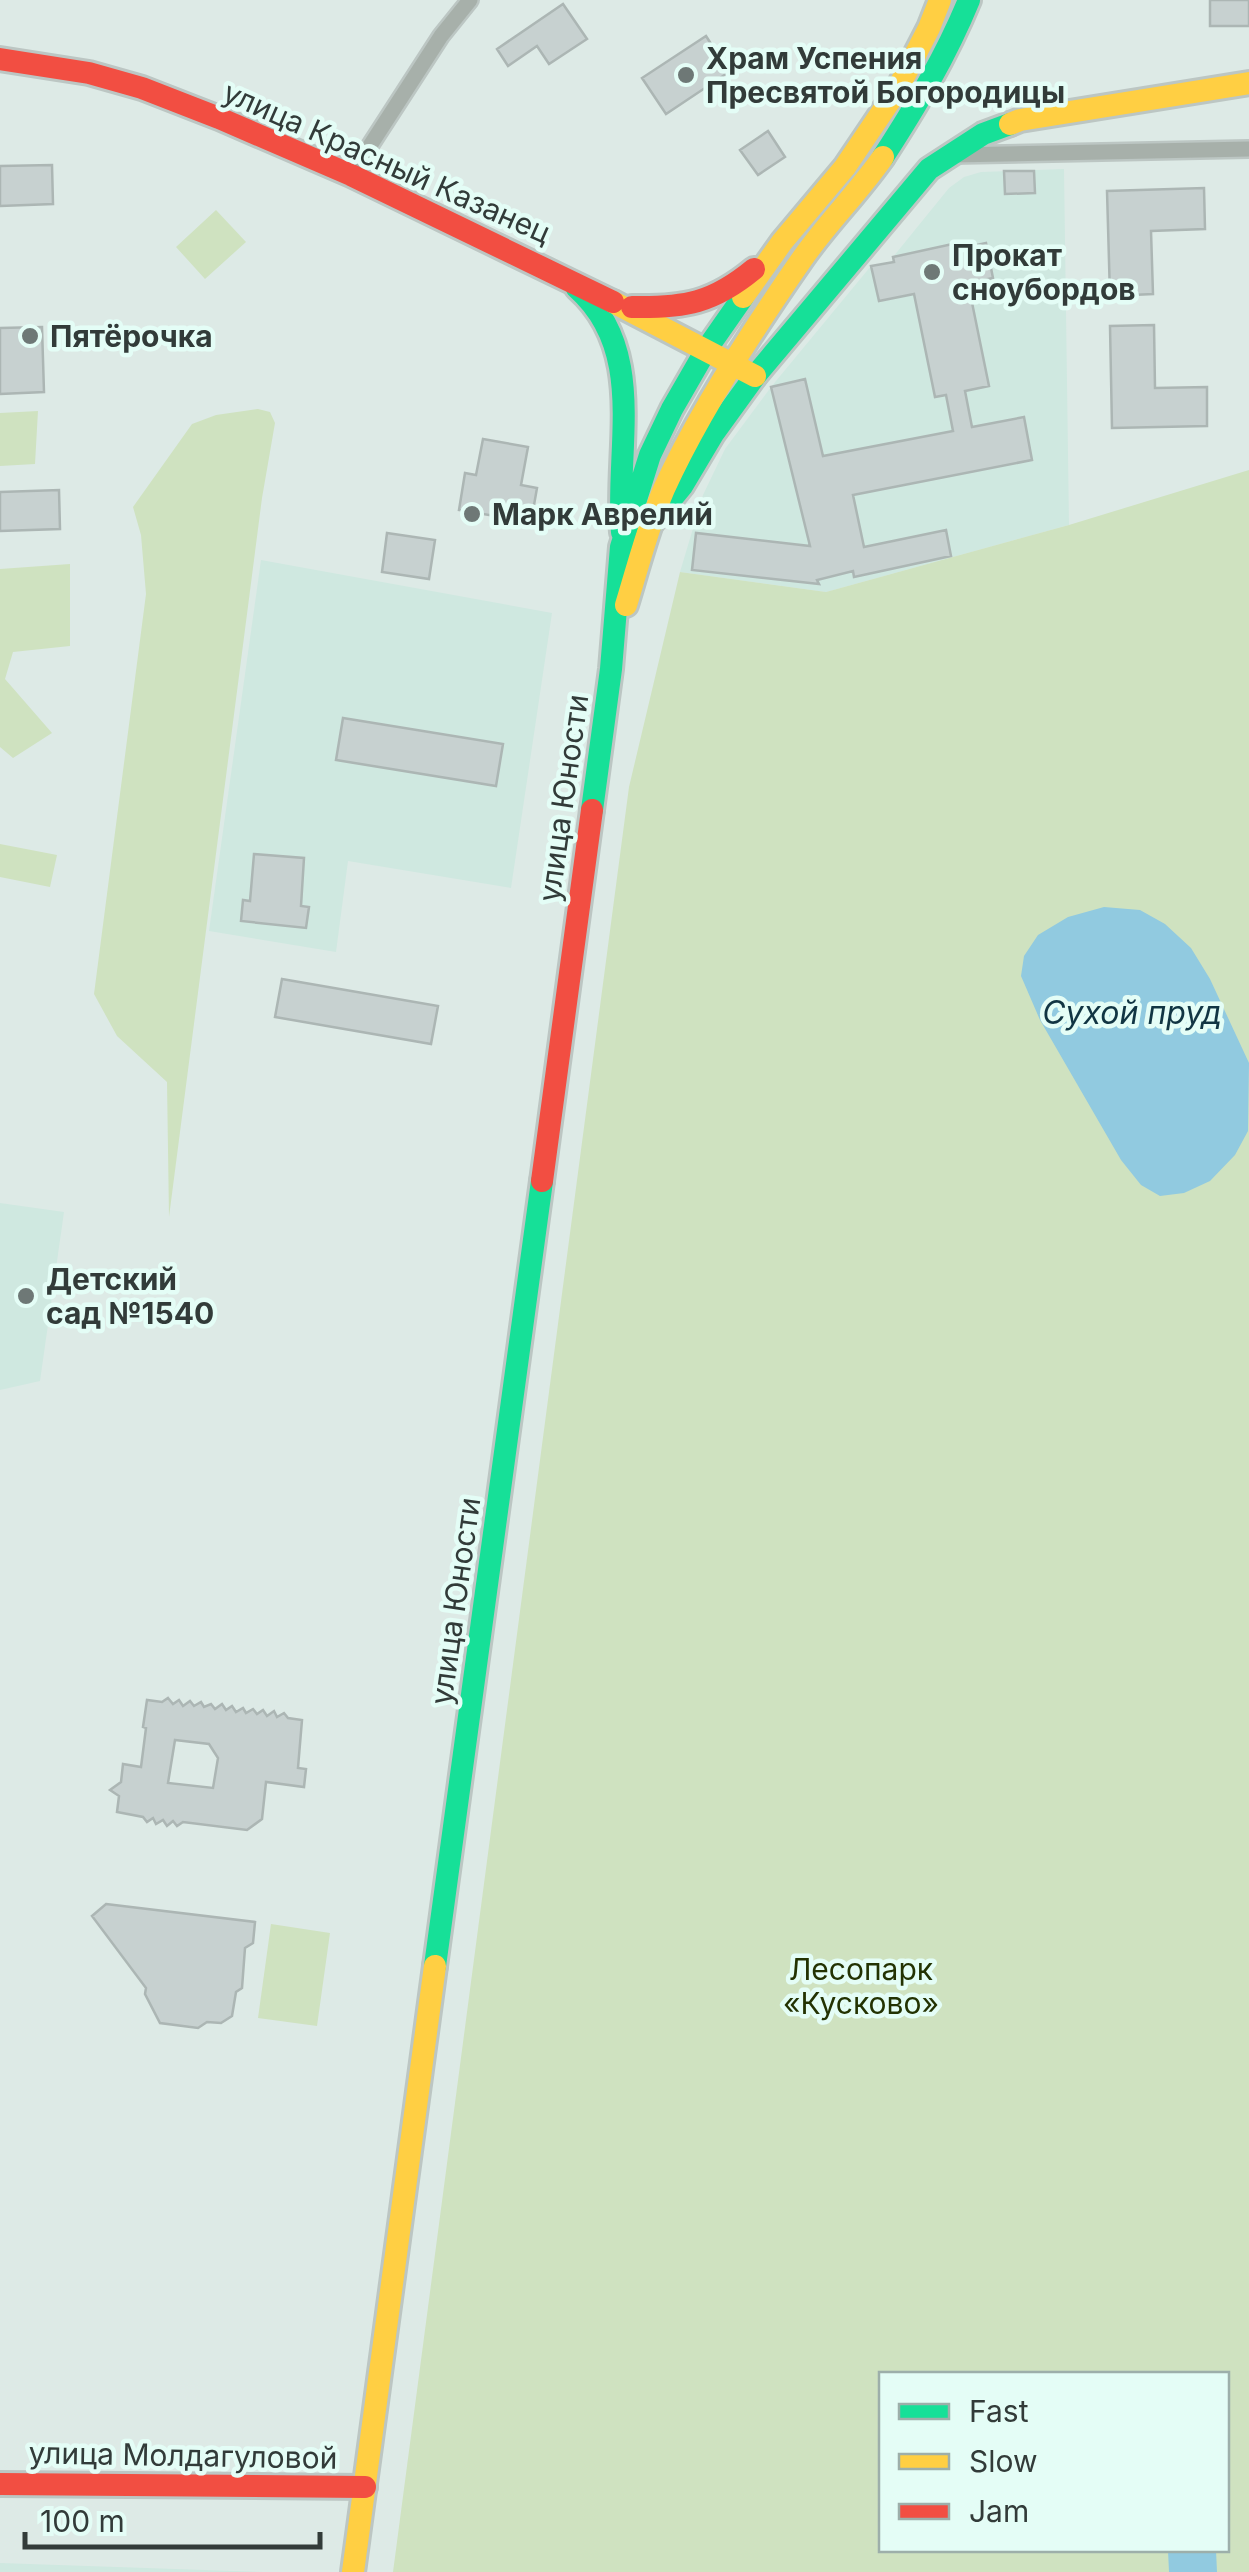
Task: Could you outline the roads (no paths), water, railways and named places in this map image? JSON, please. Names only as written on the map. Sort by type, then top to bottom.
[{"type":"main road","points":[[626,307],[672,308],[712,300],[782,242],[845,166],[897,90],[940,0]]},
{"type":"main road","name":"улица Юности","points":[[615,637],[664,489],[690,439],[733,364],[804,256],[868,178],[918,104],[969,0]]},
{"type":"main road","name":"улица Красный Казанец","points":[[0,59],[89,73],[192,106],[351,175],[564,276],[755,376]]},
{"type":"main road","points":[[651,524],[682,486],[755,376],[928,169],[983,134],[1020,120],[1249,83]]},
{"type":"main road","name":"улица Юности","points":[[353,2572],[615,637],[624,541],[650,455],[672,409],[706,350],[782,242]]},
{"type":"main road","points":[[564,276],[605,320],[616,345],[622,382],[618,504],[624,541]]},
{"type":"main road","name":"улица Молдагуловой","points":[[0,2484],[364,2487]]},
{"type":"street","points":[[351,175],[441,36],[470,0]]},
{"type":"street","points":[[948,155],[1249,149]]},
{"type":"water","name":"Сухой пруд","points":[[1104,907],[1140,910],[1165,924],[1191,948],[1210,979],[1249,1063],[1248,1131],[1235,1155],[1210,1181],[1184,1193],[1160,1196],[1141,1185],[1121,1160],[1040,1020],[1021,976],[1024,956],[1038,935],[1068,917]]},
{"type":"water","points":[[1168,2552],[1216,2552],[1217,2572],[1169,2572]]},
{"type":"place","name":"Храм Успения Пресвятой Богородицы","points":[[686,75]]},
{"type":"place","name":"Прокат сноубордов","points":[[932,272]]},
{"type":"place","name":"Пятёрочка","points":[[30,336]]},
{"type":"place","name":"Марк Аврелий","points":[[472,514]]},
{"type":"place","name":"Детский сад №1540","points":[[26,1296]]},
{"type":"park label","name":"Лесопарк «Кусково»","points":[[861,1986]]}]
